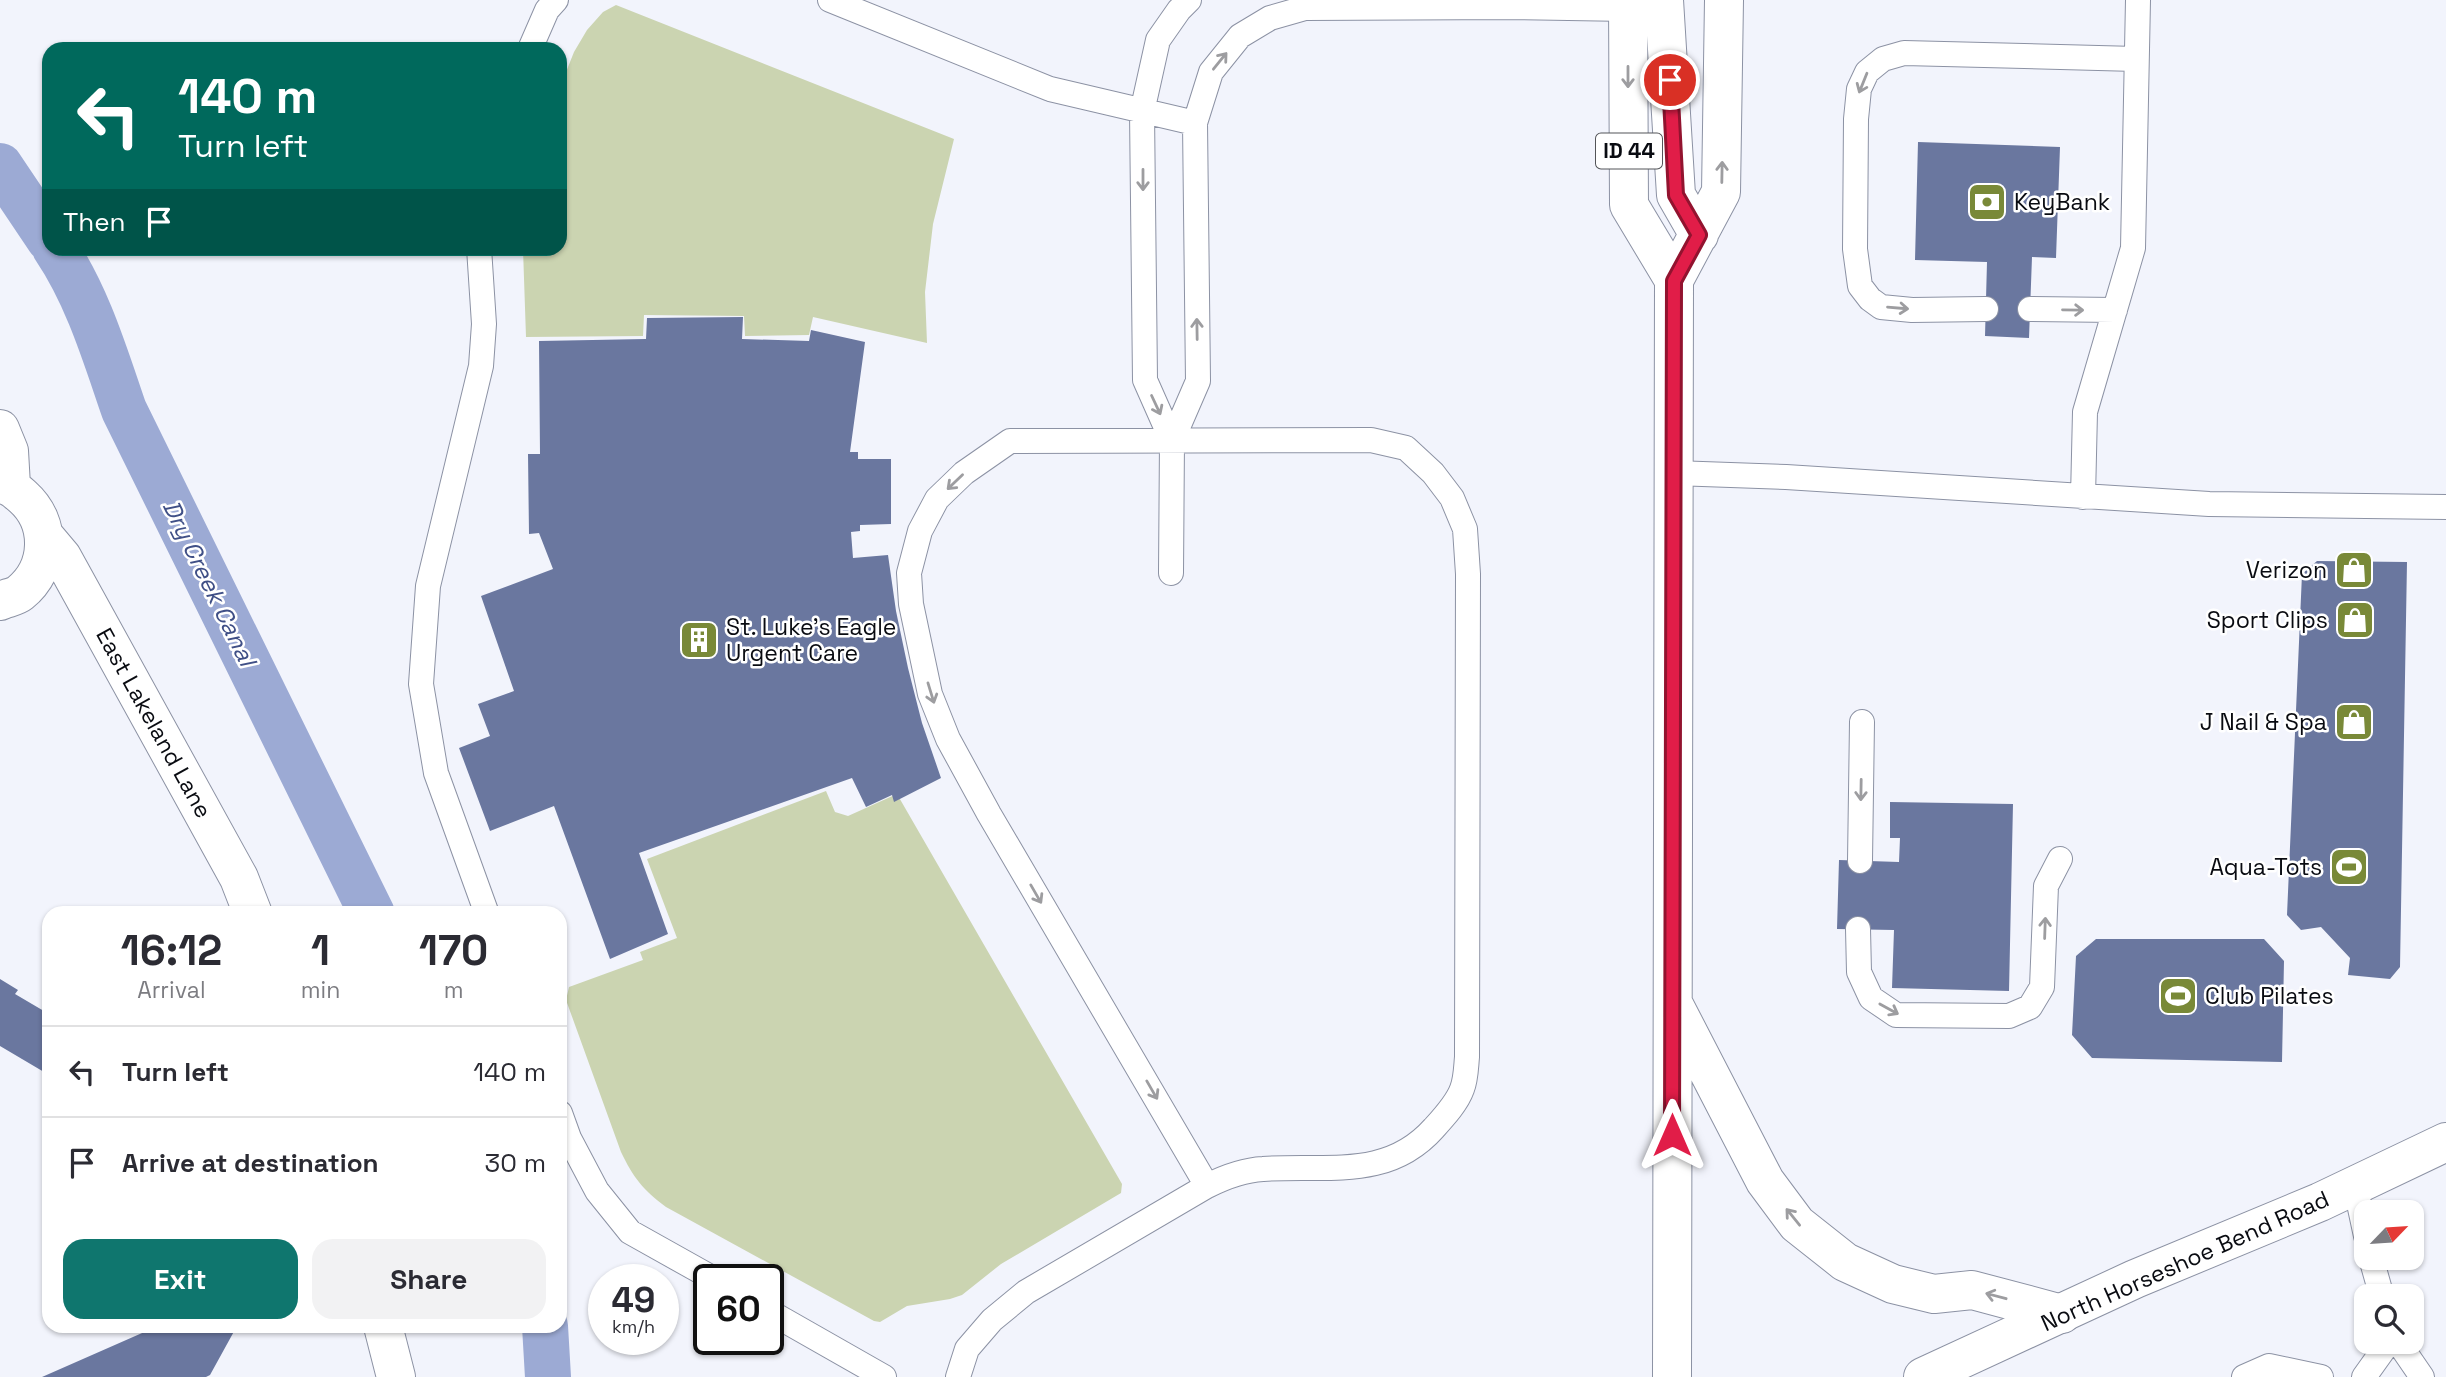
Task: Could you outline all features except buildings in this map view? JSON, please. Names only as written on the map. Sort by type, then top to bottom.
[{"type":"main road","points":[[1664,0],[1676,195],[1699,235]]},
{"type":"main road","points":[[1672,1377],[1674,281],[1721,192],[1724,0]]},
{"type":"main road","name":"ID 44","points":[[1628,4],[1629,205],[1674,281]]},
{"type":"main road","points":[[0,429],[9,451],[5,485]]},
{"type":"main road","name":"East Lakeland Lane","points":[[5,485],[35,508],[46,538],[69,569],[239,877],[250,906]]},
{"type":"main road","points":[[0,601],[19,594],[40,569],[46,538]]},
{"type":"main road","points":[[1672,1001],[1765,1181],[1797,1224],[1845,1262],[1893,1284],[1934,1294],[1972,1290],[2062,1314]]},
{"type":"main road","name":"North Horseshoe Bend Road","points":[[1923,1377],[2135,1279],[2308,1208],[2446,1142]]},
{"type":"main road","points":[[385,1333],[396,1377]]},
{"type":"lane","points":[[533,42],[547,10],[556,0]]},
{"type":"lane","points":[[830,0],[1050,89],[1195,123]]},
{"type":"lane","points":[[1172,441],[1144,380],[1142,112],[1158,40],[1178,9],[1189,0]]},
{"type":"lane","points":[[2083,496],[2085,412],[2133,248],[2138,0]]},
{"type":"lane","points":[[1171,573],[1172,441],[1198,381],[1195,123],[1211,72],[1240,36],[1269,18],[1305,8],[1628,4]]},
{"type":"lane","points":[[1986,310],[1912,310],[1881,307],[1870,299],[1860,286],[1855,249],[1856,119],[1859,89],[1867,72],[1883,58],[1896,54],[2136,59]]},
{"type":"lane","points":[[480,256],[484,324],[481,366],[428,586],[421,684],[436,773],[484,906]]},
{"type":"lane","points":[[2030,309],[2115,310]]},
{"type":"lane","points":[[958,1377],[967,1349],[992,1320],[1026,1292],[1207,1186],[1230,1175],[1261,1169],[1368,1166],[1400,1157],[1424,1140],[1462,1090],[1467,1044],[1468,573],[1465,529],[1452,498],[1433,473],[1405,448],[1371,440],[1010,440],[964,473],[937,499],[920,531],[909,573],[911,604],[930,694],[948,739],[989,814],[1207,1186]]},
{"type":"lane","points":[[1674,473],[1786,477],[2209,504],[2446,507]]},
{"type":"lane","points":[[1860,861],[1862,722]]},
{"type":"lane","points":[[1858,929],[1859,972],[1871,998],[1896,1015],[2009,1016],[2030,1007],[2042,987],[2046,886],[2060,859]]},
{"type":"lane","points":[[567,1132],[597,1191],[630,1231],[693,1267]]},
{"type":"lane","points":[[2355,1185],[2358,1200]]},
{"type":"lane","points":[[784,1320],[884,1377]]},
{"type":"lane","points":[[2364,1377],[2380,1354]]},
{"type":"lane","points":[[2406,1354],[2422,1377]]},
{"type":"lane","points":[[2244,1377],[2269,1366],[2321,1377]]},
{"type":"green space","points":[[616,5],[954,139],[933,224],[925,292],[927,343],[813,317],[809,335],[745,336],[744,316],[644,315],[643,336],[526,337],[523,256],[567,256],[567,70],[587,30],[603,12]]},
{"type":"green space","points":[[826,791],[835,812],[848,816],[897,794],[1122,1184],[1121,1193],[1001,1264],[962,1295],[907,1306],[880,1322],[784,1272],[784,1264],[770,1264],[666,1207],[634,1176],[621,1152],[567,1003],[567,996],[569,987],[643,960],[640,952],[677,938],[647,859]]},
{"type":"waterway","name":"Dry Creek Canal","points":[[0,166],[42,229]]},
{"type":"waterway","name":"Dry Creek Canal","points":[[60,256],[86,306],[124,410],[368,906]]},
{"type":"waterway","name":"Dry Creek Canal","points":[[545,1333],[548,1377]]},
{"type":"place","name":"KeyBank","points":[[1987,202]]},
{"type":"place","name":"Verizon","points":[[2354,570]]},
{"type":"place","name":"Sport Clips","points":[[2355,620]]},
{"type":"place","name":"St. Luke's Eagle Urgent Care","points":[[699,640]]},
{"type":"place","name":"J Nail & Spa","points":[[2354,722]]},
{"type":"place","name":"Aqua-Tots","points":[[2349,867]]},
{"type":"place","name":"Club Pilates","points":[[2178,996]]},
{"type":"route","points":[[1670,80],[1676,195],[1699,235],[1674,281],[1672,1135]]}]
